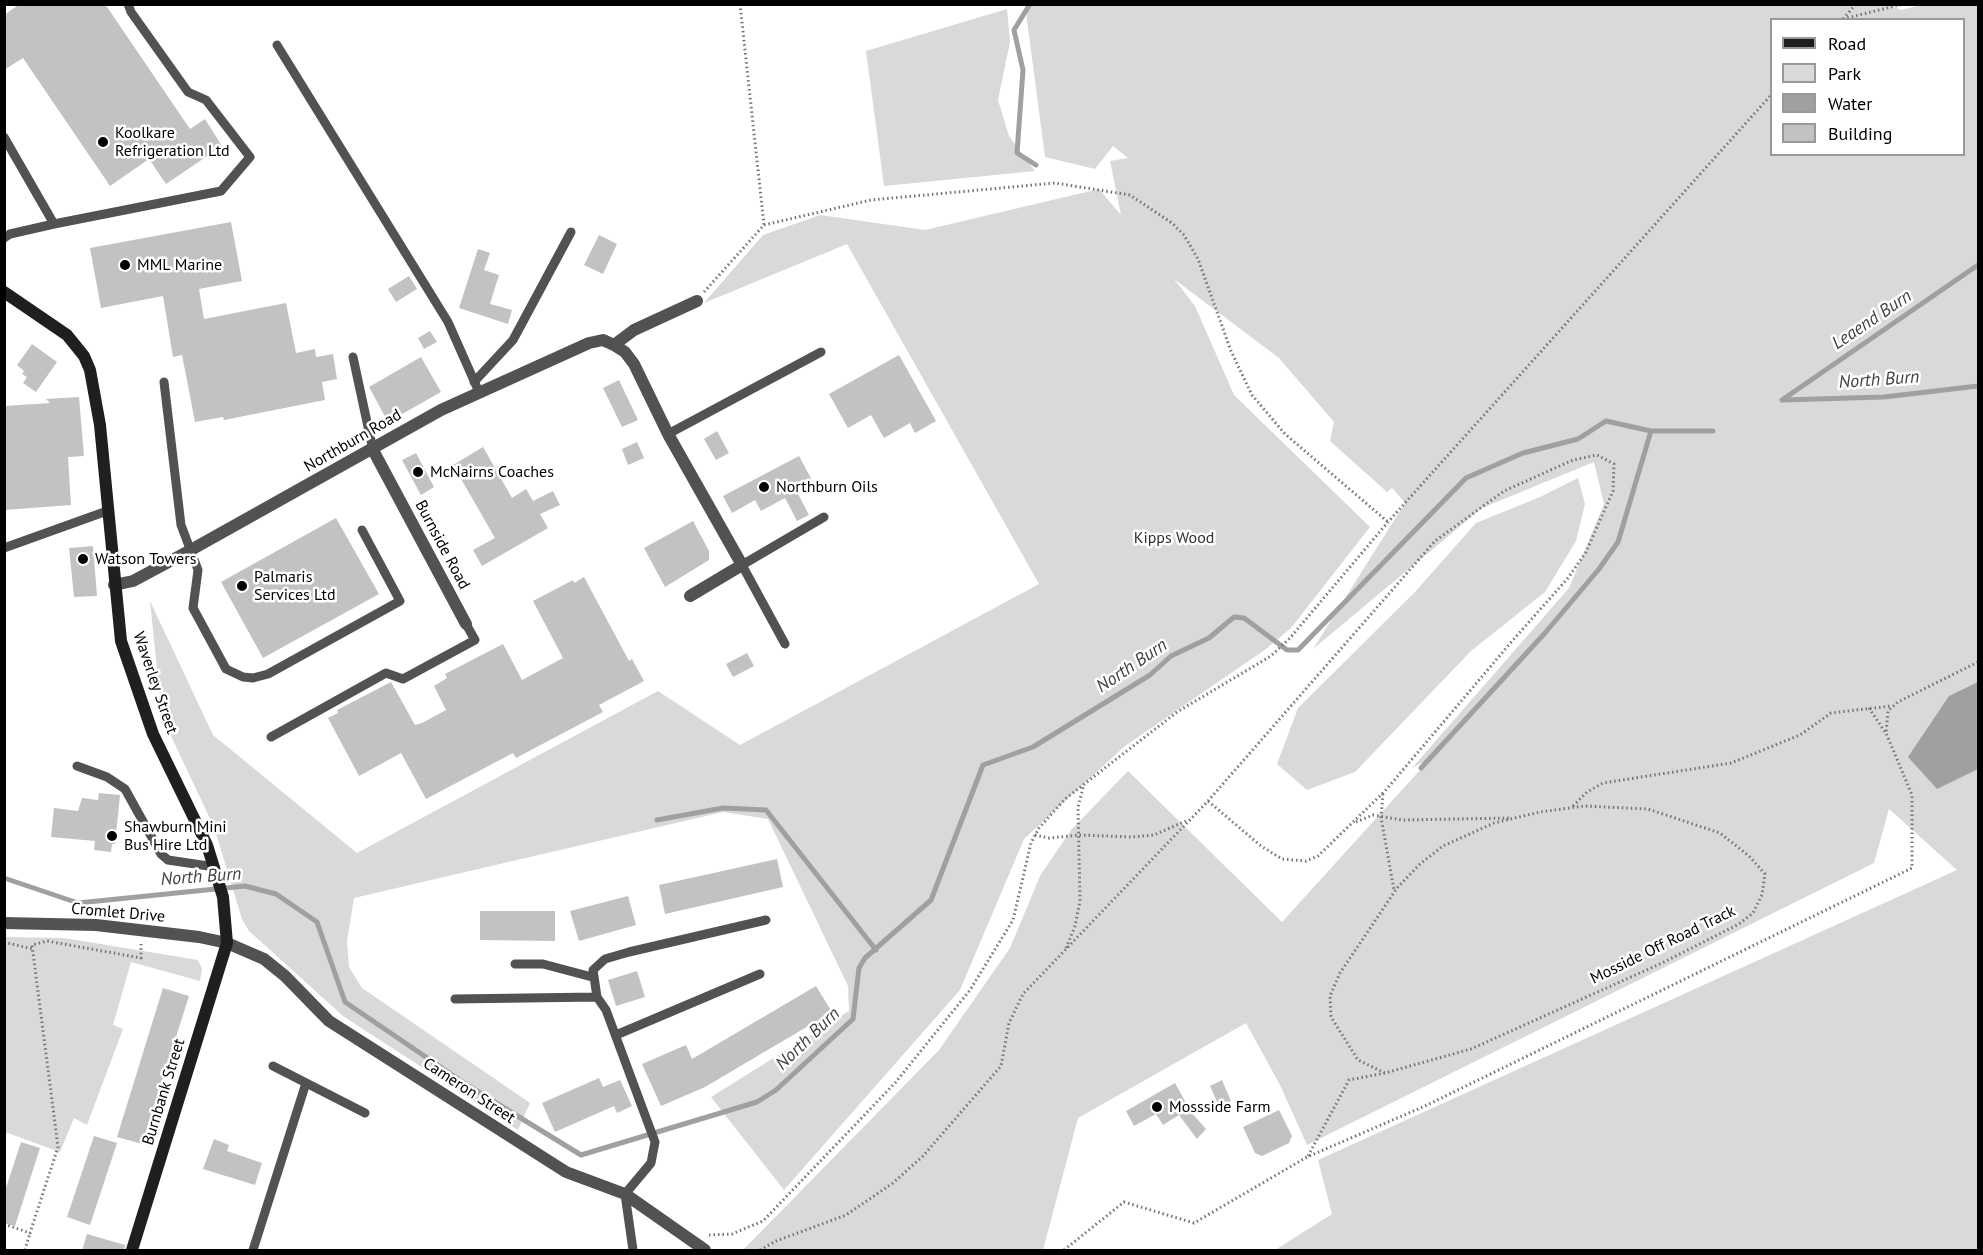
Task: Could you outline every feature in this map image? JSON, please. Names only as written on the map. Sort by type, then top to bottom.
[{"type":"main road","name":"Waverley Street","points":[[4,292],[67,335],[84,356],[96,393],[121,641],[153,734],[193,812],[215,867],[223,897],[227,943]]},
{"type":"main road","name":"Burnbank Street","points":[[132,1251],[227,943]]},
{"type":"street","points":[[690,596],[742,565],[668,434],[634,364],[625,352],[614,345],[634,330],[697,301]]},
{"type":"street","name":"Northburn Road","points":[[114,585],[133,581],[189,551],[372,450],[477,387],[589,343],[603,340],[614,345]]},
{"type":"street","name":"Burnside Road","points":[[372,450],[466,624]]},
{"type":"street","name":"Cromlet Drive","points":[[4,923],[142,930],[227,943]]},
{"type":"street","name":"Cameron Street","points":[[227,943],[264,959],[285,976],[329,1021],[566,1172],[625,1194],[705,1251]]},
{"type":"lane","points":[[4,238],[10,234],[54,224],[221,191],[250,157],[206,100],[188,92],[131,12],[128,4]]},
{"type":"lane","points":[[277,45],[448,322],[477,387],[513,340],[571,232]]},
{"type":"lane","points":[[4,137],[54,224]]},
{"type":"lane","points":[[668,434],[821,352]]},
{"type":"lane","points":[[353,357],[372,450]]},
{"type":"lane","points":[[164,382],[181,525],[198,570],[194,608],[226,669],[243,677],[253,678],[268,674],[400,601],[362,530]]},
{"type":"lane","points":[[4,548],[107,511]]},
{"type":"lane","points":[[785,644],[742,565],[824,517]]},
{"type":"lane","points":[[270,737],[387,674],[403,679],[475,640],[466,624]]},
{"type":"lane","points":[[76,766],[107,777],[125,789],[161,854],[168,860],[215,867]]},
{"type":"lane","points":[[633,1251],[625,1194],[651,1163],[656,1142],[606,1010],[597,997],[592,977],[593,970],[605,959],[766,920]]},
{"type":"lane","points":[[515,964],[543,964],[592,977]]},
{"type":"lane","points":[[616,1035],[760,974]]},
{"type":"lane","points":[[455,999],[597,997]]},
{"type":"lane","points":[[273,1066],[365,1113]]},
{"type":"lane","points":[[253,1251],[306,1083]]},
{"type":"path","points":[[740,4],[764,225]]},
{"type":"path","points":[[1843,18],[1856,4]]},
{"type":"path","points":[[1846,18],[1903,4]]},
{"type":"path","points":[[708,1235],[732,1234],[763,1221],[895,1083],[970,990],[1013,920],[1031,843],[1065,799],[1177,712],[1271,656],[1290,638],[1388,522],[1770,96]]},
{"type":"path","points":[[697,301],[764,225],[871,200],[1055,183],[1130,195],[1172,223],[1184,235],[1198,259],[1231,351],[1252,395],[1285,434],[1388,522]]},
{"type":"path","points":[[760,1251],[776,1241],[846,1215],[893,1183],[922,1156],[1001,1066],[1014,1008],[1023,994],[1208,801],[1435,542],[1504,491],[1573,460],[1598,455],[1614,464],[1613,491],[1586,552],[1568,578],[1383,794],[1318,856],[1292,861],[1282,859],[1261,846],[1208,801]]},
{"type":"path","points":[[1572,808],[1587,792],[1603,783],[1731,763],[1800,735],[1831,713],[1889,707],[1978,662]]},
{"type":"path","points":[[1886,733],[1888,711],[1898,702]]},
{"type":"path","points":[[1064,1251],[1124,1202],[1194,1223],[1307,1157],[1425,1106],[1912,868],[1912,795],[1886,733],[1869,708]]},
{"type":"path","points":[[1066,950],[1076,926],[1080,901],[1078,807],[1084,782]]},
{"type":"path","points":[[1383,794],[1381,817],[1394,892]]},
{"type":"path","name":"Mosside Off Road Track","points":[[1307,1157],[1349,1080],[1385,1073],[1471,1049],[1662,963],[1739,924],[1753,913],[1762,895],[1765,874],[1749,856],[1720,833],[1648,809],[1572,808],[1522,817],[1478,829],[1443,846],[1420,864],[1394,892],[1340,972],[1330,996],[1331,1017],[1358,1060],[1385,1073]]},
{"type":"path","points":[[1354,823],[1373,815],[1402,820],[1522,817]]},
{"type":"path","points":[[1035,835],[1048,838],[1080,835],[1132,837],[1154,835],[1191,819]]},
{"type":"path","points":[[25,1251],[58,1147],[32,945],[46,941],[141,958],[142,930]]},
{"type":"path","points":[[4,942],[33,949]]},
{"type":"path","points":[[4,1224],[30,1233]]},
{"type":"green space","name":"Kipps Wood","points":[[1888,4],[1901,10],[1921,5],[1978,5],[1978,1250],[1275,1250],[1332,1214],[1318,1160],[1957,870],[1889,809],[1874,863],[1307,1145],[1280,1085],[1246,1023],[1078,1118],[1043,1250],[743,1250],[939,1050],[1010,948],[1040,876],[1071,830],[1128,771],[1282,922],[1431,758],[1412,768],[1569,588],[1604,504],[1594,462],[1482,508],[1313,649],[1405,503],[1392,488],[1387,492],[1330,441],[1334,422],[1279,358],[1174,279],[1195,306],[1234,395],[1370,527],[1291,628],[1266,649],[1125,746],[1024,839],[960,990],[784,1190],[711,1097],[849,1011],[848,986],[768,819],[723,812],[354,898],[347,941],[349,967],[362,988],[530,1103],[518,1130],[343,1016],[249,931],[242,919],[214,827],[162,717],[150,601],[213,735],[357,853],[658,691],[740,745],[1039,584],[847,244],[704,303],[763,235],[820,215],[925,230],[1099,189],[1121,215],[1110,161],[1128,158],[1113,146],[1095,169],[1045,157],[1025,5]]},
{"type":"green space","points":[[1007,9],[1010,42],[998,100],[1009,136],[1035,171],[884,186],[866,51]]},
{"type":"green space","points":[[1578,478],[1585,504],[1576,541],[1545,592],[1471,651],[1355,772],[1307,790],[1277,764],[1298,708],[1414,593],[1476,523],[1540,497]]},
{"type":"green space","points":[[4,937],[64,938],[198,960],[202,969],[200,981],[131,962],[113,1025],[123,1029],[87,1125],[74,1118],[60,1152],[5,1132]]},
{"type":"water","points":[[1978,682],[1978,769],[1937,789],[1908,757],[1949,696]]},
{"type":"building","points":[[20,4],[105,4],[190,129],[205,119],[222,146],[166,184],[149,159],[110,186],[23,58],[4,70],[4,15]]},
{"type":"building","points":[[231,222],[242,281],[199,289],[204,319],[286,303],[296,353],[315,349],[316,357],[333,354],[337,379],[322,382],[325,400],[224,420],[223,417],[195,422],[182,355],[173,357],[163,296],[101,308],[90,248]]},
{"type":"building","points":[[599,235],[617,244],[603,274],[584,265]]},
{"type":"building","points":[[478,249],[490,253],[484,270],[499,275],[490,304],[512,310],[508,324],[459,308]]},
{"type":"building","points":[[409,276],[417,289],[396,302],[388,289]]},
{"type":"building","points":[[430,331],[437,342],[424,349],[418,338]]},
{"type":"building","points":[[32,344],[57,362],[36,392],[23,383],[27,377],[22,374],[24,371],[17,365]]},
{"type":"building","points":[[899,355],[936,421],[915,433],[910,423],[884,438],[871,415],[848,428],[829,394]]},
{"type":"building","points":[[421,357],[441,392],[388,422],[369,387]]},
{"type":"building","points":[[619,380],[638,420],[622,427],[603,388]]},
{"type":"building","points":[[79,397],[84,456],[68,457],[71,505],[4,510],[4,406],[50,403],[46,399]]},
{"type":"building","points":[[717,431],[729,453],[716,460],[704,439]]},
{"type":"building","points":[[637,442],[644,458],[628,465],[622,449]]},
{"type":"building","points":[[483,447],[512,498],[526,489],[533,501],[553,491],[560,505],[540,514],[548,528],[482,566],[473,550],[495,538],[453,465]]},
{"type":"building","points":[[416,453],[434,487],[421,495],[402,460]]},
{"type":"building","points":[[799,456],[814,484],[797,492],[809,515],[797,521],[785,498],[761,511],[755,500],[732,513],[723,496]]},
{"type":"building","points":[[336,518],[379,594],[263,658],[221,582]]},
{"type":"building","points":[[693,521],[709,551],[709,560],[665,587],[644,548]]},
{"type":"building","points":[[93,546],[97,596],[74,597],[69,548]]},
{"type":"building","points":[[584,577],[629,661],[632,659],[644,681],[599,705],[603,712],[516,758],[513,753],[426,799],[401,753],[359,776],[328,718],[338,713],[337,710],[391,682],[415,725],[446,710],[434,686],[447,678],[445,674],[503,644],[522,680],[563,658],[533,601],[573,580],[574,583]]},
{"type":"building","points":[[747,653],[754,666],[733,677],[726,664]]},
{"type":"building","points":[[99,793],[120,795],[115,844],[112,844],[111,852],[94,850],[95,841],[51,837],[54,808],[78,811],[82,798],[98,800]]},
{"type":"building","points":[[777,859],[783,887],[665,914],[659,885]]},
{"type":"building","points":[[628,896],[636,925],[579,941],[570,911]]},
{"type":"building","points":[[480,911],[555,911],[555,941],[480,940]]},
{"type":"building","points":[[637,971],[645,997],[616,1006],[608,980]]},
{"type":"building","points":[[816,986],[832,1012],[705,1087],[661,1106],[642,1064],[686,1045],[692,1059]]},
{"type":"building","points":[[163,988],[189,996],[142,1144],[117,1137]]},
{"type":"building","points":[[599,1078],[603,1087],[620,1080],[632,1106],[617,1113],[614,1106],[555,1132],[542,1103]]},
{"type":"building","points":[[1222,1080],[1231,1101],[1219,1106],[1210,1086]]},
{"type":"building","name":"Mossside Farm","points":[[1175,1083],[1191,1112],[1206,1129],[1197,1139],[1179,1115],[1163,1125],[1156,1114],[1134,1126],[1126,1111]]},
{"type":"building","points":[[1279,1110],[1292,1136],[1289,1143],[1262,1156],[1255,1153],[1243,1127]]},
{"type":"building","points":[[94,1136],[117,1143],[90,1225],[67,1217]]},
{"type":"building","points":[[214,1139],[229,1145],[227,1151],[262,1163],[255,1185],[203,1169]]},
{"type":"building","points":[[21,1142],[40,1148],[15,1226],[4,1223],[4,1194]]},
{"type":"building","points":[[87,1234],[125,1245],[124,1251],[82,1251]]},
{"type":"waterway","points":[[1030,4],[1014,30],[1023,70],[1017,153],[1036,165]]},
{"type":"waterway","name":"Leaend Burn","points":[[1782,400],[1978,265]]},
{"type":"waterway","name":"North Burn","points":[[1783,400],[1884,397],[1978,386]]},
{"type":"waterway","name":"North Burn","points":[[4,878],[78,903],[245,886],[276,894],[317,922],[345,1002],[467,1085],[581,1155],[757,1102],[776,1090],[853,1019],[859,968],[865,958],[931,900],[983,765],[1033,747],[1150,675],[1171,656],[1209,638],[1234,617],[1244,618],[1287,650],[1298,650],[1466,478],[1523,453],[1578,439],[1606,421],[1651,431],[1713,431]]},
{"type":"waterway","points":[[1421,768],[1545,633],[1599,569],[1618,542],[1651,431]]},
{"type":"waterway","points":[[657,820],[723,808],[766,810],[876,950]]},
{"type":"place","name":"Koolkare Refrigeration Ltd","points":[[103,142]]},
{"type":"place","name":"MML Marine","points":[[125,265]]},
{"type":"place","name":"McNairns Coaches","points":[[418,472]]},
{"type":"place","name":"Northburn Oils","points":[[764,487]]},
{"type":"place","name":"Watson Towers","points":[[83,559]]},
{"type":"place","name":"Palmaris Services Ltd","points":[[242,586]]},
{"type":"place","name":"Shawburn Mini Bus Hire Ltd","points":[[112,836]]},
{"type":"place","name":"Mossside Farm","points":[[1157,1107]]}]
